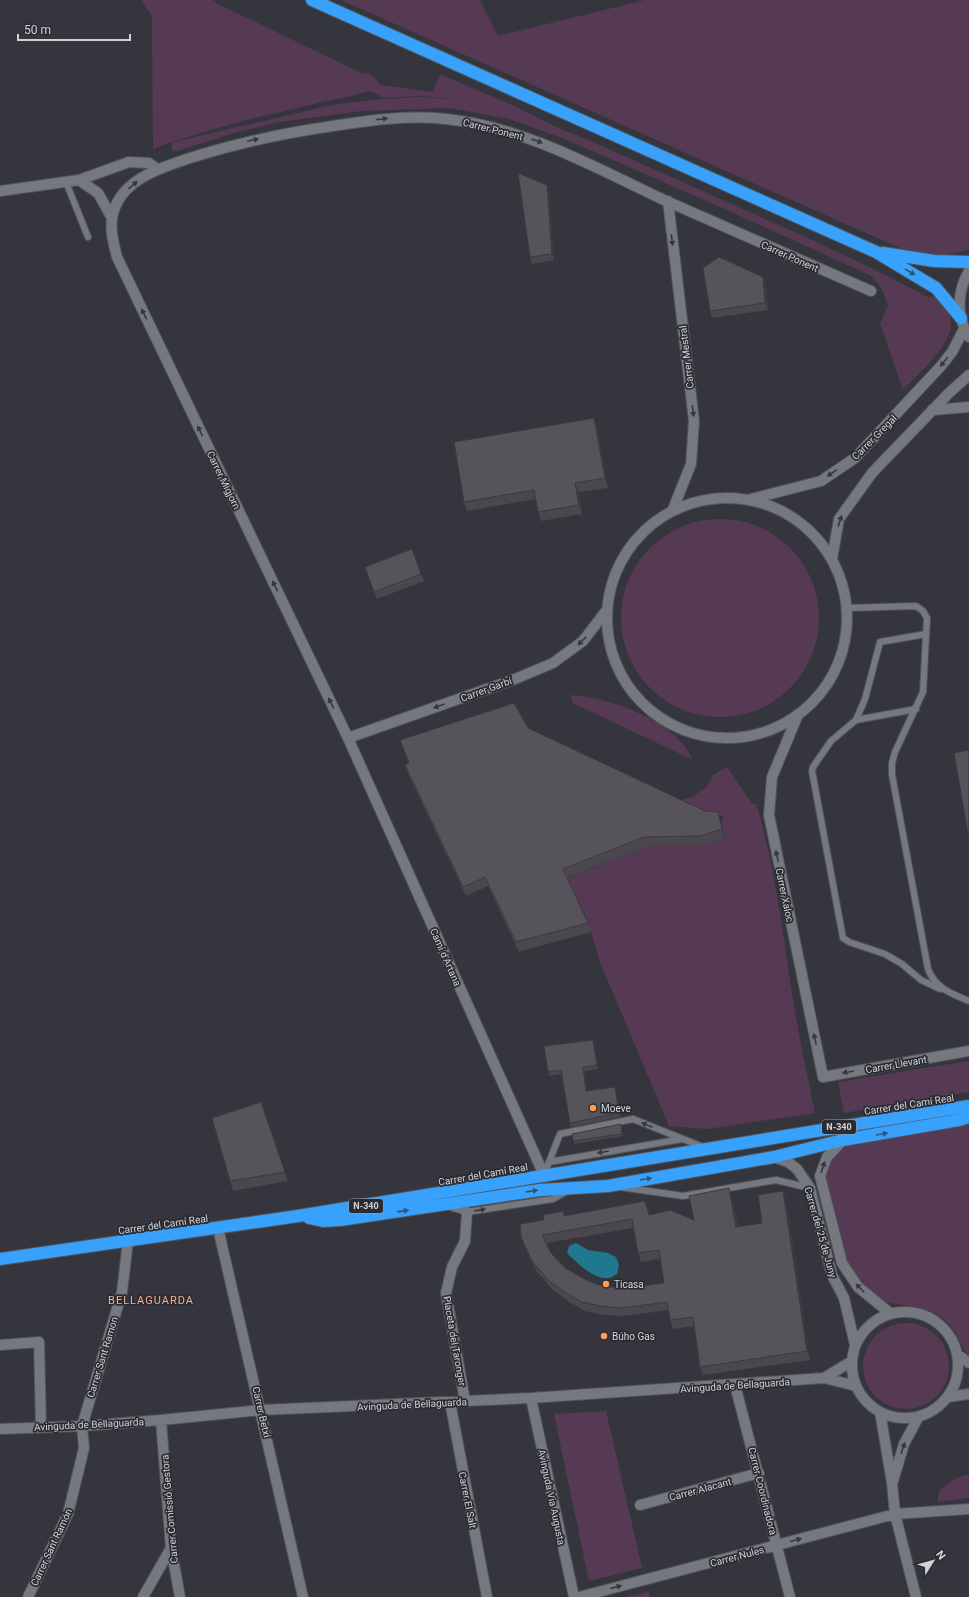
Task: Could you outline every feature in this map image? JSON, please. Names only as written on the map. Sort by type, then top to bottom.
[{"type":"highway","points":[[312,0],[876,252],[936,288],[965,328]]},
{"type":"highway","points":[[876,252],[934,261],[969,262]]},
{"type":"highway","name":"Carrer del Camí Real","points":[[0,1260],[298,1216],[969,1106]]},
{"type":"highway","points":[[298,1216],[323,1221],[340,1220],[540,1190],[608,1186],[774,1158],[843,1140],[951,1122],[969,1117]]},
{"type":"street","name":"Carrer Ponent","points":[[112,218],[118,202],[129,187],[142,177],[157,169],[227,146],[290,132],[394,118],[422,117],[447,119],[478,124],[538,141],[668,201],[871,291]]},
{"type":"street","points":[[0,191],[79,180],[129,162],[149,163],[157,169]]},
{"type":"street","points":[[79,180],[98,193],[112,218]]},
{"type":"street","name":"Carrer Mestral","points":[[668,201],[694,421],[691,464],[673,509]]},
{"type":"street","name":"Carrer Migjorn","points":[[112,218],[112,236],[117,258],[348,738]]},
{"type":"street","points":[[965,328],[959,298],[964,279],[969,271]]},
{"type":"street","name":"Carrer Gregal","points":[[751,499],[821,481],[855,458],[941,366],[952,352],[965,328]]},
{"type":"street","points":[[832,559],[840,518],[872,473],[932,410],[969,375]]},
{"type":"street","points":[[932,410],[969,407]]},
{"type":"street","points":[[711,498],[751,499],[784,511],[812,532],[832,559],[842,583],[847,608],[844,649],[826,688],[797,717],[762,734],[724,739],[686,732],[652,713],[626,685],[610,649],[606,611],[612,580],[626,551],[646,527],[673,509],[711,498]]},
{"type":"street","name":"Carrer Garbí","points":[[348,738],[515,679],[553,663],[583,641],[606,611]]},
{"type":"street","name":"Carrer Xaloc","points":[[797,717],[772,776],[769,815],[823,1077]]},
{"type":"street","name":"Camí d'Artana","points":[[348,738],[544,1175]]},
{"type":"street","name":"Carrer Llevant","points":[[823,1077],[969,1051]]},
{"type":"street","name":"Carrer del 25 de Juny","points":[[843,1140],[827,1157],[820,1176],[842,1263],[858,1287],[890,1313]]},
{"type":"street","name":"Carrer del 25 de Juny","points":[[774,1158],[788,1162],[797,1169],[810,1188],[832,1275],[844,1298],[855,1345]]},
{"type":"street","name":"Placeta del Taronger","points":[[466,1401],[446,1293],[452,1267],[465,1241],[468,1212]]},
{"type":"street","name":"Carrer Betxí","points":[[218,1228],[303,1597]]},
{"type":"street","name":"Carrer Sant Ramon","points":[[82,1426],[122,1292],[128,1241]]},
{"type":"street","points":[[907,1311],[924,1315],[939,1324],[951,1338],[957,1354],[957,1376],[955,1384],[948,1397],[935,1409],[920,1416],[906,1418],[892,1417],[880,1412],[866,1401],[856,1386],[852,1374],[852,1361],[855,1345],[863,1331],[875,1320],[890,1313],[907,1311]]},
{"type":"street","points":[[0,1345],[39,1342],[41,1428]]},
{"type":"street","points":[[957,1354],[969,1363]]},
{"type":"street","name":"Avinguda de Bellaguarda","points":[[824,1378],[852,1361]]},
{"type":"street","name":"Avinguda de Bellaguarda","points":[[0,1429],[82,1426],[261,1410],[531,1398],[824,1378],[856,1386]]},
{"type":"street","name":"Carrer Coordinadora","points":[[735,1385],[790,1597]]},
{"type":"street","points":[[948,1397],[969,1394]]},
{"type":"street","name":"Avinguda Via Augusta","points":[[531,1398],[574,1597]]},
{"type":"street","name":"Carrer El Salt","points":[[450,1402],[487,1597]]},
{"type":"street","points":[[880,1412],[892,1483],[895,1514],[916,1597]]},
{"type":"street","points":[[892,1483],[904,1444],[920,1416]]},
{"type":"street","name":"Carrer Comissió Gestora","points":[[161,1420],[171,1548],[180,1597]]},
{"type":"street","name":"Carrer Sant Ramón","points":[[28,1597],[68,1514],[84,1448],[82,1426]]},
{"type":"street","name":"Carrer Alacant","points":[[640,1505],[759,1473]]},
{"type":"street","name":"Carrer Nules","points":[[579,1597],[895,1514],[969,1509]]},
{"type":"street","points":[[143,1597],[171,1548]]},
{"type":"lane","points":[[66,182],[88,237]]},
{"type":"lane","points":[[847,608],[916,606],[923,611],[927,618],[923,692],[895,752],[892,762],[892,775],[928,969],[937,984],[949,993]]},
{"type":"lane","points":[[926,634],[880,642],[865,699],[856,720],[831,741],[813,767],[812,771],[842,938],[849,942],[885,954],[902,964],[921,980],[969,1001]]},
{"type":"lane","points":[[856,720],[916,709]]},
{"type":"lane","points":[[544,1175],[560,1134],[633,1119],[708,1149]]},
{"type":"lane","points":[[549,1162],[683,1139]]},
{"type":"lane","points":[[608,1186],[683,1196],[776,1180],[810,1188]]},
{"type":"lane","points":[[442,1205],[468,1212],[554,1198],[572,1188]]},
{"type":"shaded area","points":[[141,0],[213,0],[218,4],[361,73],[370,74],[381,85],[433,92],[440,74],[812,240],[882,273],[927,297],[937,297],[946,308],[951,321],[950,330],[946,340],[941,349],[903,390],[880,323],[888,306],[881,287],[870,275],[716,205],[565,139],[509,119],[448,108],[361,111],[279,122],[231,134],[177,151],[173,151],[171,148],[173,142],[153,149],[152,16]],"holes":[[[371,91],[383,98],[420,96],[468,100],[420,97],[382,99],[332,105],[173,142],[233,124]]]},
{"type":"shaded area","points":[[341,0],[480,0],[498,36],[645,0],[969,0],[969,249],[951,254],[934,254],[900,248]]},
{"type":"shaded area","points":[[710,519],[730,519],[758,526],[783,541],[797,555],[812,580],[819,608],[819,628],[812,656],[797,681],[783,695],[758,710],[749,713],[730,717],[710,717],[682,710],[657,695],[643,681],[628,656],[625,647],[621,628],[621,608],[628,580],[643,555],[657,541],[682,526],[691,523]]},
{"type":"shaded area","points":[[572,695],[606,701],[641,714],[658,723],[684,746],[693,760],[573,703],[571,699]]},
{"type":"shaded area","points":[[727,767],[752,804],[756,804],[763,827],[773,874],[797,1023],[815,1113],[707,1129],[669,1126],[600,962],[591,932],[566,879],[648,846],[704,846],[725,838],[722,821],[723,816],[712,815],[682,800],[694,796],[707,786],[713,775]]},
{"type":"shaded area","points":[[969,1061],[969,1092],[844,1113],[838,1082]]},
{"type":"shaded area","points":[[969,1124],[969,1356],[950,1325],[937,1314],[917,1307],[879,1299],[870,1294],[851,1274],[847,1265],[830,1200],[826,1181],[826,1169],[830,1160],[836,1153],[853,1144]]},
{"type":"shaded area","points":[[906,1323],[922,1327],[936,1336],[945,1350],[949,1366],[945,1382],[936,1396],[922,1405],[906,1409],[890,1405],[876,1396],[867,1382],[863,1366],[867,1350],[876,1336],[890,1327]]},
{"type":"shaded area","points":[[606,1411],[642,1568],[589,1581],[554,1414]]},
{"type":"shaded area","points":[[964,1475],[969,1475],[969,1498],[937,1502],[941,1489],[950,1482]]},
{"type":"shaded area","points":[[648,1592],[650,1597],[625,1597]]},
{"type":"water","points":[[576,1243],[588,1250],[608,1253],[616,1257],[619,1265],[617,1274],[609,1278],[603,1278],[586,1270],[567,1253],[569,1246]]},
{"type":"building","points":[[518,173],[547,185],[552,254],[530,257]]},
{"type":"building","points":[[719,257],[763,277],[765,303],[710,311],[703,268]]},
{"type":"building","points":[[594,418],[605,478],[575,483],[579,505],[538,512],[534,490],[464,502],[454,442]]},
{"type":"building","points":[[412,549],[421,574],[374,592],[365,567]]},
{"type":"building","points":[[514,703],[528,728],[705,811],[718,812],[722,829],[700,836],[644,837],[563,869],[588,923],[516,942],[485,877],[463,887],[405,765],[409,763],[400,740]]},
{"type":"building","points":[[969,750],[969,840],[954,753]]},
{"type":"building","points":[[593,1040],[597,1065],[583,1067],[586,1091],[615,1087],[619,1113],[570,1123],[561,1070],[548,1072],[544,1046]]},
{"type":"building","points":[[261,1102],[285,1172],[230,1181],[212,1118]]},
{"type":"building","points":[[621,1124],[622,1134],[573,1141],[572,1134]]},
{"type":"building","points":[[729,1188],[736,1227],[762,1223],[758,1195],[783,1191],[807,1351],[700,1367],[693,1317],[670,1320],[667,1302],[621,1308],[600,1306],[582,1302],[549,1281],[532,1261],[521,1237],[520,1224],[544,1220],[543,1215],[563,1211],[564,1216],[645,1201],[649,1215],[670,1210],[694,1220],[689,1196]],"holes":[[[632,1219],[638,1253],[659,1250],[664,1283],[629,1288],[595,1284],[564,1267],[551,1253],[542,1235]]]},
{"type":"place","name":"Moeve","points":[[593,1108]]},
{"type":"place","name":"Ticasa","points":[[606,1284]]},
{"type":"place","name":"Búho Gas","points":[[604,1336]]},
{"type":"district","name":"BELLAGUARDA","points":[[151,1300]]}]
